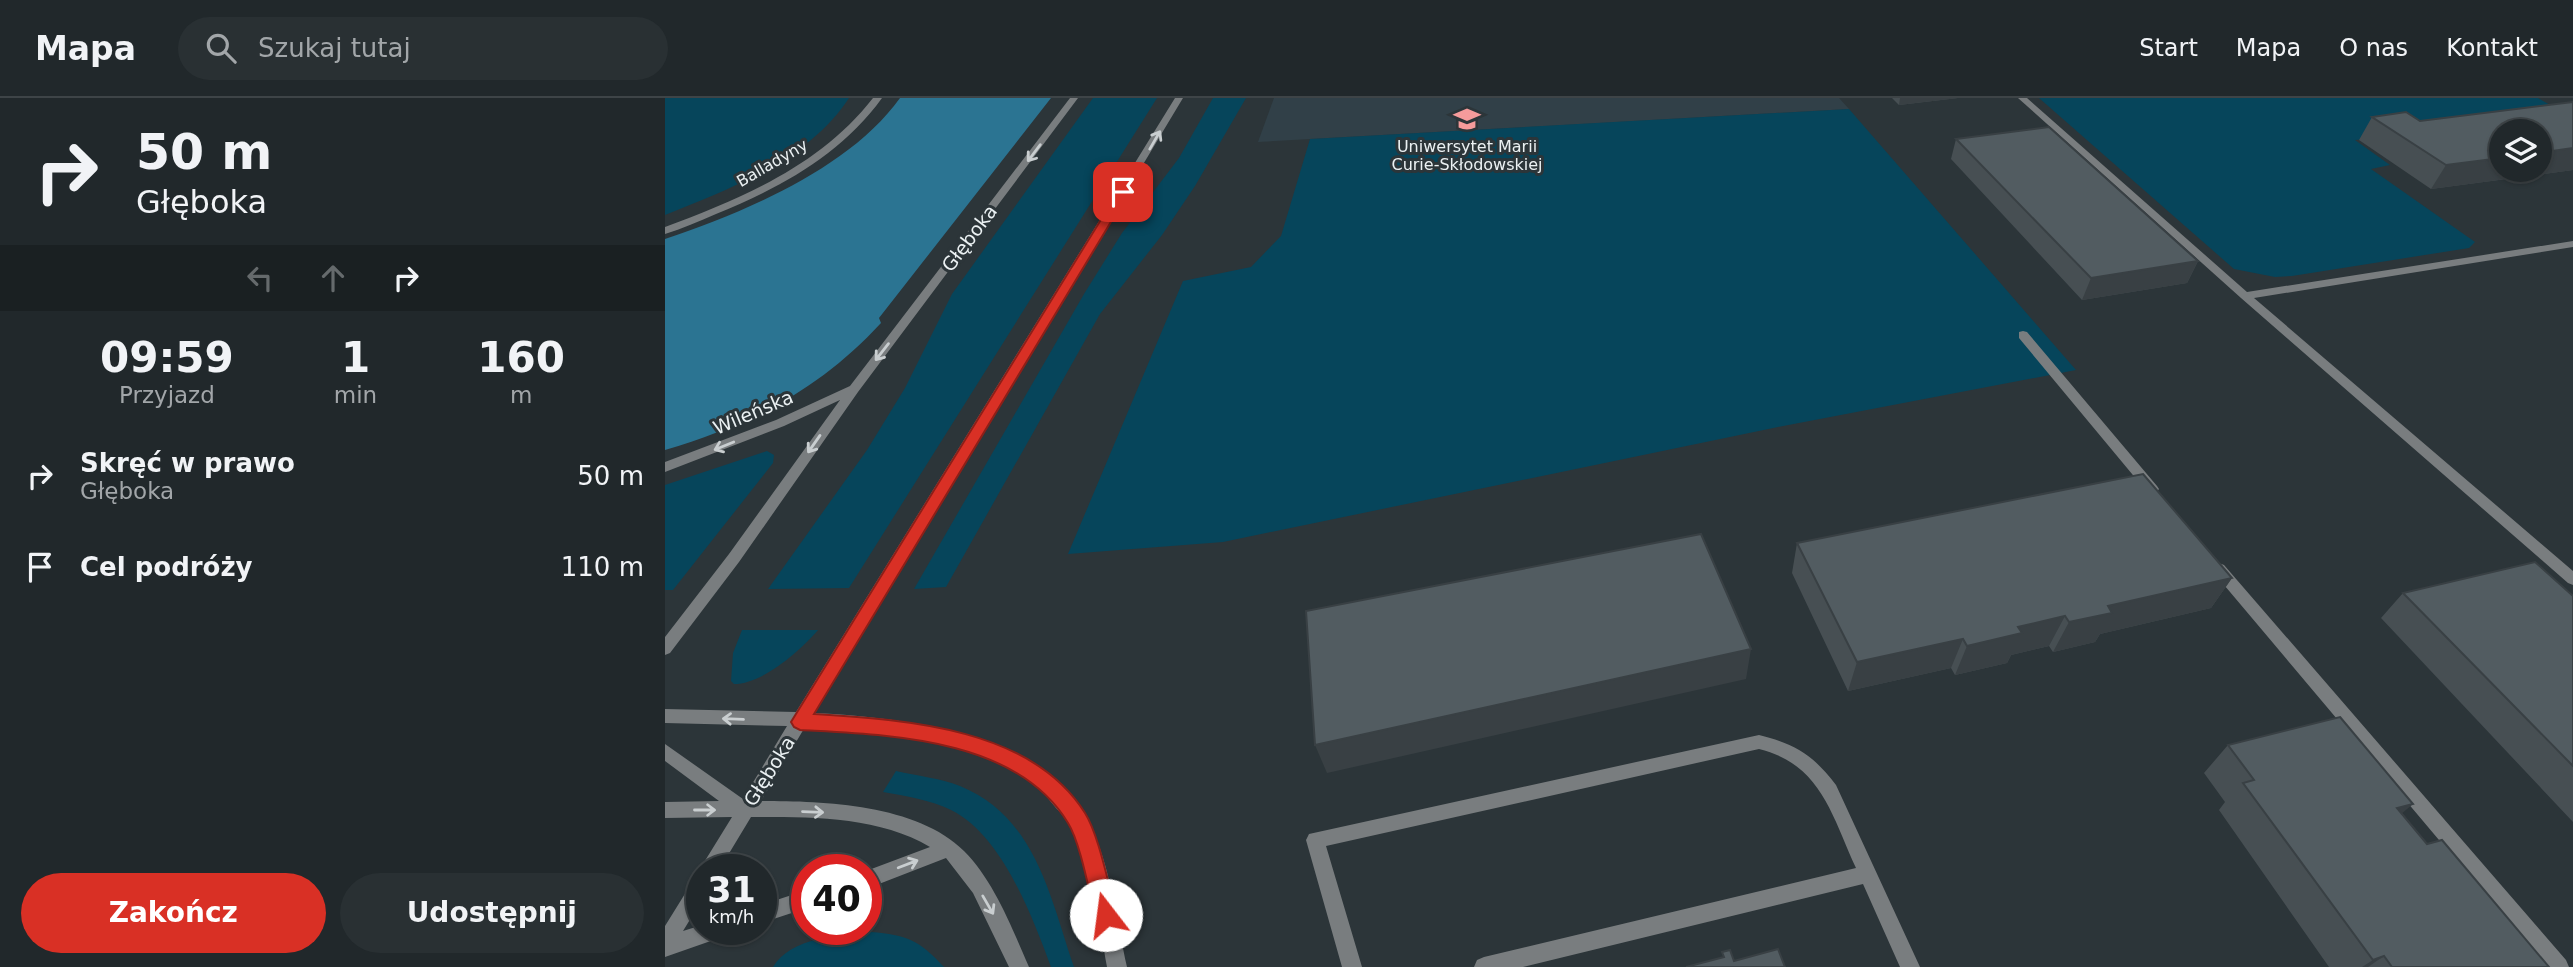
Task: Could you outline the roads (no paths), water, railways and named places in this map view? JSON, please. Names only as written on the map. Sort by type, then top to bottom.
[{"type":"street","name":"Balladyny","points":[[665,231],[742,199],[785,176],[846,134],[869,113],[878,98]]},
{"type":"street","name":"Głęboka","points":[[665,649],[734,558],[854,388],[1074,98]]},
{"type":"street","name":"Głęboka","points":[[718,854],[1179,98]]},
{"type":"street","points":[[2022,98],[2245,296],[2573,579]]},
{"type":"street","points":[[2245,296],[2573,244]]},
{"type":"street","points":[[2022,335],[2163,502]]},
{"type":"street","name":"Wileńska","points":[[665,467],[779,423],[854,388]]},
{"type":"street","points":[[2207,554],[2559,967]]},
{"type":"street","points":[[665,716],[886,727],[940,735],[1013,760],[1035,774],[1059,795],[1078,820],[1087,844],[1117,967]]},
{"type":"street","points":[[1352,967],[1315,840],[1759,742],[1787,748],[1811,765],[1830,791],[1910,967]]},
{"type":"street","points":[[665,751],[744,810]]},
{"type":"street","points":[[665,810],[744,810],[886,818],[920,831],[949,849],[973,878],[1019,967]]},
{"type":"street","points":[[882,874],[949,849]]},
{"type":"street","points":[[1484,967],[1867,874]]},
{"type":"street","points":[[665,945],[686,909]]},
{"type":"street","points":[[665,945],[686,939]]},
{"type":"place","name":"Uniwersytet Marii Curie-Skłodowskiej","points":[[1467,119]]}]
